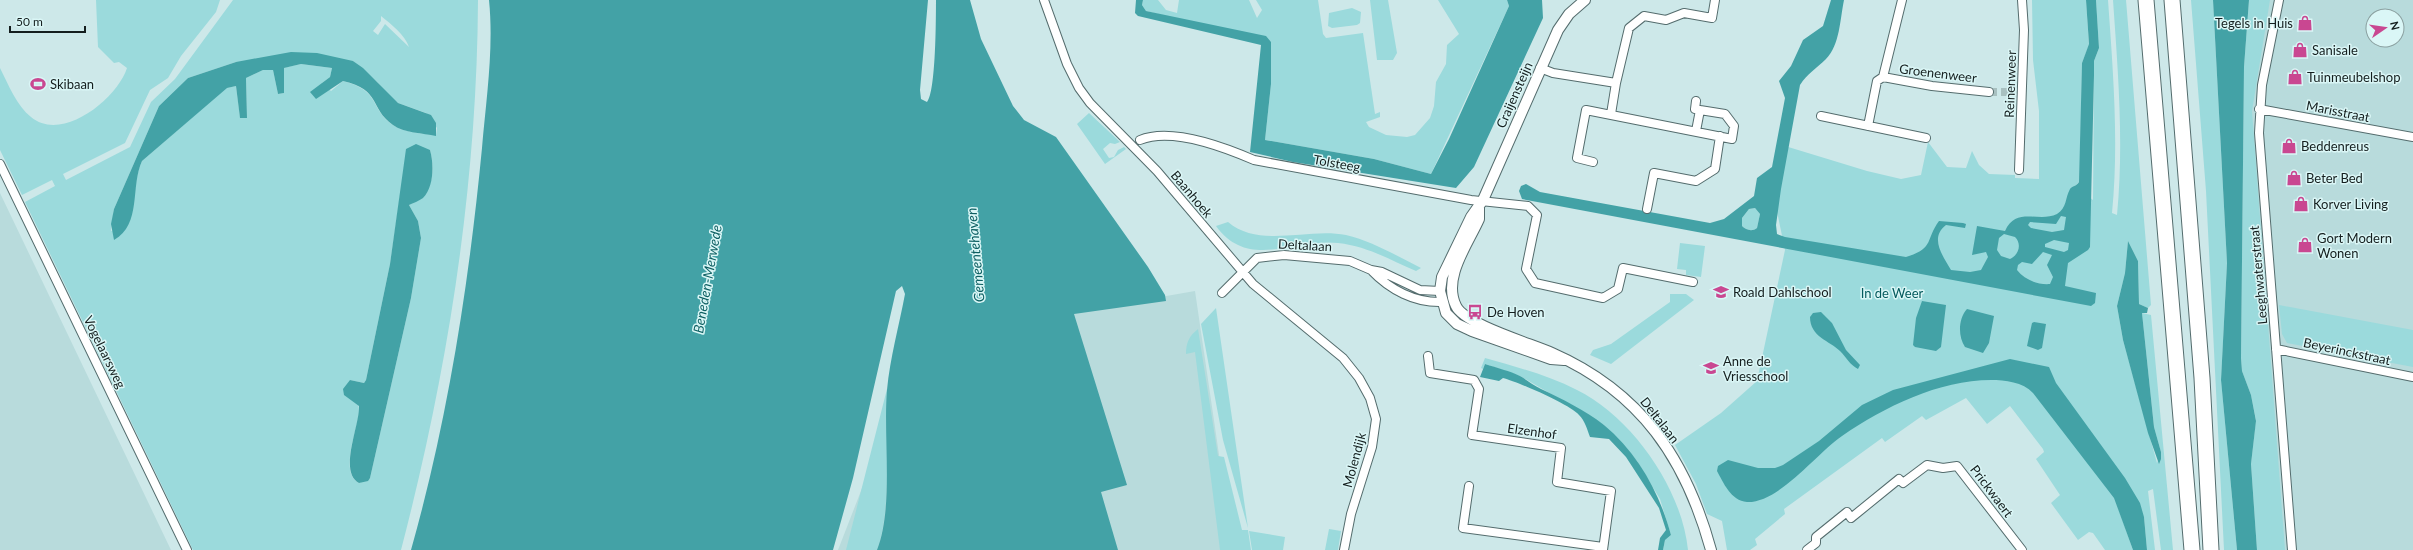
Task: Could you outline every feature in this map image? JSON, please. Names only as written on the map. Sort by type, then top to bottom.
[{"type":"highway","points":[[2146,0],[2192,550]]},
{"type":"highway","points":[[2172,0],[2202,378],[2211,550]]},
{"type":"street","name":"Baanhoek","points":[[1044,0],[1068,64],[1079,88],[1090,103],[1157,171],[1253,284],[1323,340],[1343,358],[1359,378]]},
{"type":"street","name":"Craijensteijn","points":[[1452,294],[1452,280],[1479,219],[1481,204],[1540,68],[1558,30],[1569,14],[1585,0]]},
{"type":"street","points":[[1611,114],[1616,82],[1629,28],[1644,16],[1666,20],[1684,13],[1712,18],[1715,0]]},
{"type":"street","name":"Groenenweer","points":[[1868,126],[1877,81],[1883,77],[1902,0]]},
{"type":"street","name":"Reinenweer","points":[[2019,170],[2024,30],[2022,0]]},
{"type":"street","name":"Leeghwaterstraat","points":[[2279,0],[2259,109],[2259,133],[2292,550]]},
{"type":"street","points":[[1540,68],[1553,73],[1616,82]]},
{"type":"street","name":"Groenenweer","points":[[1883,77],[1932,86],[1989,92]]},
{"type":"street","points":[[2012,92],[2022,92]]},
{"type":"street","points":[[1593,162],[1577,158],[1586,110],[1732,139],[1734,126],[1726,114],[1695,109],[1696,101]]},
{"type":"street","name":"Marisstraat","points":[[2259,109],[2413,137]]},
{"type":"street","points":[[1696,131],[1700,110]]},
{"type":"street","points":[[1821,116],[1926,138]]},
{"type":"street","name":"Tolsteeg","points":[[1140,140],[1162,134],[1227,148],[1254,160],[1471,200],[1481,204],[1531,208],[1537,215],[1526,269],[1535,283],[1603,298],[1618,289],[1623,268],[1693,282]]},
{"type":"street","points":[[1647,209],[1654,173],[1696,181],[1715,170],[1720,136]]},
{"type":"street","name":"Vogelaarsweg","points":[[0,164],[187,550]]},
{"type":"street","name":"Craijensteijn","points":[[1442,302],[1440,291],[1444,272],[1470,217],[1481,204]]},
{"type":"street","name":"Deltalaan","points":[[1222,293],[1257,258],[1284,255],[1350,261],[1371,270],[1382,272],[1420,290],[1440,291],[1452,294],[1456,307],[1468,319],[1554,353],[1564,360],[1593,374],[1635,406],[1660,439],[1691,489],[1704,524],[1711,550]]},
{"type":"street","name":"Deltalaan","points":[[1371,270],[1379,278],[1411,298],[1428,303],[1442,302],[1446,313],[1457,324],[1472,331],[1551,359],[1564,360]]},
{"type":"street","points":[[1442,302],[1452,294]]},
{"type":"street","name":"Beyerinckstraat","points":[[2276,349],[2413,377]]},
{"type":"street","name":"Elzenhof","points":[[1428,356],[1430,373],[1474,380],[1479,389],[1472,435],[1561,448],[1556,482],[1611,491],[1603,548],[1463,528],[1468,486]]},
{"type":"street","name":"Molendijk","points":[[1344,550],[1351,514],[1372,447],[1376,419],[1370,398],[1359,378]]},
{"type":"street","name":"Prickwaert","points":[[1807,550],[1816,543],[1816,537],[1847,512],[1851,518],[1899,480],[1903,483],[1927,465],[1943,468],[1958,466],[2022,550]]},
{"type":"street","name":"Deltalaan","points":[[1704,524],[1704,550]]},
{"type":"shaded area","points":[[2263,0],[2413,0],[2413,550],[2275,550],[2249,96]]},
{"type":"shaded area","points":[[0,193],[171,550],[0,550]]},
{"type":"shaded area","points":[[1195,291],[1233,550],[838,550],[920,339]]},
{"type":"green space","points":[[96,0],[220,0],[216,12],[181,56],[168,78],[150,90],[125,143],[63,174],[66,180],[130,147],[151,102],[175,79],[233,0],[478,0],[472,139],[466,208],[457,277],[433,414],[401,550],[193,550],[25,202],[55,186],[52,180],[22,195],[0,150],[0,68],[21,107],[31,117],[44,124],[58,125],[72,121],[87,114],[112,92],[121,80],[127,68],[119,62],[114,63],[98,47]],"holes":[[[381,16],[401,34],[409,47],[385,24],[378,35],[373,31],[381,21]],[[353,61],[398,103],[426,113],[437,128],[436,135],[408,131],[393,125],[381,113],[370,95],[355,85],[343,81],[331,91],[322,83],[330,77],[332,68],[301,64],[283,68],[284,93],[278,94],[273,70],[263,70],[246,78],[247,118],[240,117],[236,86],[226,88],[142,161],[137,176],[131,217],[128,225],[111,231],[114,209],[159,106],[188,78],[236,62]],[[430,150],[432,159],[432,175],[430,183],[423,195],[417,201],[409,205],[418,221],[421,238],[411,298],[370,478],[359,483],[353,478],[350,470],[351,451],[359,413],[357,401],[350,380],[364,383],[366,380],[390,264],[400,196]]]},
{"type":"green space","points":[[1143,0],[1158,0],[1166,10],[1177,13],[1179,0],[1249,0],[1257,18],[1262,10],[1256,0],[1318,0],[1323,34],[1326,38],[1363,33],[1375,114],[1380,112],[1380,117],[1366,122],[1369,127],[1386,135],[1407,137],[1415,135],[1430,118],[1434,106],[1436,82],[1446,64],[1447,45],[1459,34],[1438,0],[1507,0],[1509,6],[1431,174],[1374,159],[1265,140],[1271,84],[1271,42],[1146,11],[1142,5]]},
{"type":"green space","points":[[1370,0],[1388,0],[1397,53],[1393,60],[1377,60]]},
{"type":"green space","name":"In de Weer","points":[[2032,0],[2086,0],[2089,45],[2082,63],[2080,177],[2079,182],[2075,186],[2093,200],[2094,61],[2099,48],[2096,0],[2108,0],[2115,133],[2112,213],[2117,215],[2120,134],[2113,0],[2126,0],[2151,305],[2148,308],[2139,304],[2138,261],[2128,241],[2125,273],[2117,306],[2123,340],[2157,463],[2161,452],[2154,427],[2142,313],[2151,315],[2173,550],[2161,550],[2153,489],[2148,491],[2155,550],[2147,550],[2144,517],[2116,502],[2133,550],[2105,550],[2093,533],[2089,532],[2078,540],[2051,503],[2060,495],[2036,459],[2044,452],[2043,449],[2010,406],[1987,424],[1966,398],[1926,420],[1922,416],[1885,442],[1882,438],[1784,509],[1785,514],[1755,539],[1757,545],[1750,550],[1727,550],[1722,521],[1707,514],[1696,484],[1675,445],[1721,413],[1757,381],[1785,250],[1775,202],[1785,146],[1867,171],[1901,179],[1921,175],[1928,142],[1947,167],[1966,168],[1972,151],[1979,165],[1989,174],[2015,175],[2015,178],[2039,179],[2039,111],[2033,60]]},
{"type":"green space","points":[[2191,0],[2213,0],[2227,263],[2221,380],[2237,550],[2224,550],[2206,191]]},
{"type":"green space","points":[[2249,0],[2270,0],[2252,111],[2285,550],[2257,550],[2251,464],[2256,420],[2251,395],[2242,371],[2241,358],[2244,67]]},
{"type":"green space","points":[[1352,8],[1361,12],[1360,23],[1357,25],[1332,28],[1328,26],[1329,13]]},
{"type":"green space","points":[[1089,113],[1120,142],[1115,144],[1110,143],[1103,149],[1109,158],[1114,157],[1118,150],[1124,147],[1126,149],[1105,164],[1077,124]]},
{"type":"green space","points":[[1755,208],[1760,214],[1757,228],[1753,230],[1747,229],[1742,226],[1742,218],[1749,209]]},
{"type":"green space","points":[[1228,222],[1241,230],[1269,236],[1316,233],[1346,235],[1375,245],[1421,268],[1416,271],[1369,250],[1338,243],[1321,243],[1272,250],[1257,250],[1243,247],[1229,239],[1216,226]]},
{"type":"green space","points":[[1680,243],[1705,246],[1701,277],[1686,275],[1686,270],[1677,269]]},
{"type":"green space","points":[[1670,294],[1686,294],[1694,300],[1611,364],[1590,355],[1593,350],[1611,344],[1670,302]]},
{"type":"green space","points":[[2279,305],[2413,330],[2413,367],[2287,343],[2282,334]]},
{"type":"green space","points":[[1216,308],[1248,528],[1223,440],[1201,324]]},
{"type":"green space","points":[[1198,329],[1218,456],[1224,457],[1242,530],[1248,530],[1251,550],[1220,550],[1195,352],[1186,354],[1189,340],[1192,334]]},
{"type":"green space","points":[[1485,358],[1555,380],[1577,390],[1597,402],[1617,418],[1635,436],[1651,457],[1665,480],[1676,503],[1684,527],[1688,550],[1663,550],[1665,540],[1671,535],[1660,499],[1637,461],[1604,425],[1520,376],[1485,364],[1483,369],[1481,368]]},
{"type":"green space","points":[[887,389],[887,472],[885,515],[882,534],[877,550],[846,550]]},
{"type":"green space","points":[[1329,529],[1341,531],[1338,550],[1325,550]]},
{"type":"green space","points":[[1249,531],[1285,537],[1283,550],[1252,550]]},
{"type":"water","points":[[489,0],[928,0],[920,90],[921,99],[927,102],[930,96],[934,70],[936,0],[970,0],[981,39],[1013,106],[1024,120],[1056,137],[1148,267],[1165,295],[1166,301],[1074,314],[1127,485],[1101,492],[1118,550],[877,550],[882,533],[887,493],[886,409],[888,378],[905,294],[902,286],[896,291],[853,478],[833,550],[411,550],[436,451],[456,350],[464,300],[477,199],[489,74],[491,37]]},
{"type":"water","points":[[1136,0],[1143,0],[1142,5],[1146,11],[1266,36],[1271,42],[1271,84],[1265,140],[1374,159],[1431,174],[1449,139],[1509,6],[1507,0],[1542,0],[1543,18],[1474,167],[1456,188],[1293,162],[1250,152],[1261,45],[1138,16],[1135,13]]},
{"type":"water","points":[[1831,0],[1844,0],[1839,31],[1831,53],[1800,85],[1781,189],[1776,225],[1777,234],[1785,237],[1906,257],[1915,254],[1925,247],[1939,221],[1963,223],[1966,224],[1965,228],[1946,225],[1938,236],[1938,241],[1941,253],[1951,270],[1970,272],[1981,270],[1988,257],[1986,252],[1972,255],[1977,226],[2005,231],[2010,223],[2015,219],[2028,216],[2043,217],[2057,214],[2063,209],[2070,189],[2079,182],[2082,63],[2089,44],[2086,0],[2096,0],[2099,48],[2094,61],[2090,247],[2088,250],[2068,263],[2065,286],[2096,293],[2095,303],[2091,306],[1522,199],[1519,191],[1521,186],[1526,184],[1540,192],[1710,223],[1724,219],[1754,196],[1757,178],[1772,167],[1785,98],[1779,81],[1791,66],[1803,40],[1823,26]],"holes":[[[1755,208],[1760,214],[1757,228],[1753,230],[1742,226],[1742,218],[1749,209]],[[2061,216],[2066,217],[2064,230],[2052,232],[2031,228],[2028,225],[2030,222],[2056,224]],[[2004,234],[2015,237],[2017,240],[2019,246],[2016,255],[2010,259],[2001,256],[1997,250],[1999,238]],[[2054,240],[2069,243],[2068,250],[2064,252],[2045,247],[2045,244]],[[2043,252],[2052,255],[2047,265],[2053,277],[2050,284],[2036,283],[2020,274],[2017,270],[2018,265],[2022,262],[2032,264]]]},
{"type":"water","points":[[2213,0],[2249,0],[2244,67],[2241,358],[2242,371],[2251,395],[2256,421],[2251,464],[2257,550],[2237,550],[2221,380],[2227,263]]},
{"type":"water","points":[[291,52],[317,53],[353,61],[363,68],[398,103],[431,115],[436,123],[436,136],[397,128],[386,119],[370,94],[364,89],[343,81],[316,99],[310,92],[330,77],[332,68],[301,64],[284,68],[284,93],[278,94],[273,70],[263,70],[246,78],[247,118],[240,118],[236,86],[227,88],[142,161],[138,171],[132,215],[123,233],[114,240],[111,224],[114,209],[159,106],[188,78],[236,62]]},
{"type":"water","points":[[416,144],[430,150],[432,162],[431,182],[427,193],[423,198],[409,205],[418,221],[421,238],[411,298],[370,478],[368,481],[359,483],[353,477],[350,469],[350,459],[359,406],[344,395],[343,389],[350,380],[364,383],[366,380],[390,264],[406,149]]},
{"type":"water","points":[[2128,241],[2138,261],[2139,304],[2148,308],[2147,313],[2142,313],[2154,427],[2161,452],[2159,464],[2148,433],[2123,340],[2117,306],[2125,273]]},
{"type":"water","points":[[1922,301],[1946,305],[1941,347],[1936,351],[1915,347],[1913,345],[1916,318]]},
{"type":"water","points":[[1967,309],[1994,316],[1989,343],[1983,353],[1965,347],[1961,338],[1960,328],[1962,318]]},
{"type":"water","points":[[1821,312],[1832,323],[1846,350],[1860,365],[1858,369],[1850,363],[1836,347],[1821,338],[1813,329],[1810,317],[1813,313]]},
{"type":"water","points":[[2032,323],[2046,324],[2042,348],[2038,350],[2027,346]]},
{"type":"water","points":[[2010,359],[2049,367],[2056,383],[2125,478],[2140,503],[2144,517],[2147,550],[2133,550],[2114,498],[2033,393],[2024,386],[2008,381],[1971,381],[1952,385],[1932,390],[1894,406],[1858,425],[1842,436],[1797,476],[1772,495],[1759,500],[1747,502],[1736,498],[1728,490],[1717,471],[1718,466],[1728,460],[1758,468],[1775,468],[1783,465],[1819,441],[1862,405],[1893,390]]},
{"type":"water","points":[[1485,364],[1520,376],[1573,405],[1589,414],[1616,436],[1637,461],[1661,504],[1671,535],[1665,540],[1663,550],[1658,550],[1660,538],[1666,530],[1659,508],[1626,457],[1609,439],[1590,437],[1584,422],[1579,415],[1565,405],[1543,394],[1503,378],[1499,381],[1480,377]]},
{"type":"tunnel","points":[[1989,92],[2012,92]]},
{"type":"place","name":"Tegels in Huis","points":[[2305,23]]},
{"type":"place","name":"Sanisale","points":[[2300,50]]},
{"type":"place","name":"Tuinmeubelshop","points":[[2295,77]]},
{"type":"place","name":"Skibaan","points":[[38,84]]},
{"type":"place","name":"Beddenreus","points":[[2289,146]]},
{"type":"place","name":"Beter Bed","points":[[2294,178]]},
{"type":"place","name":"Korver Living","points":[[2301,204]]},
{"type":"place","name":"Gort Modern Wonen","points":[[2305,245]]},
{"type":"place","name":"Roald Dahlschool","points":[[1721,292]]},
{"type":"place","name":"De Hoven","points":[[1475,312]]},
{"type":"place","name":"Anne de Vriesschool","points":[[1711,368]]},
{"type":"water label","name":"Gemeentehaven","points":[[975,255]]},
{"type":"water label","name":"Beneden-Merwede","points":[[707,279]]}]
